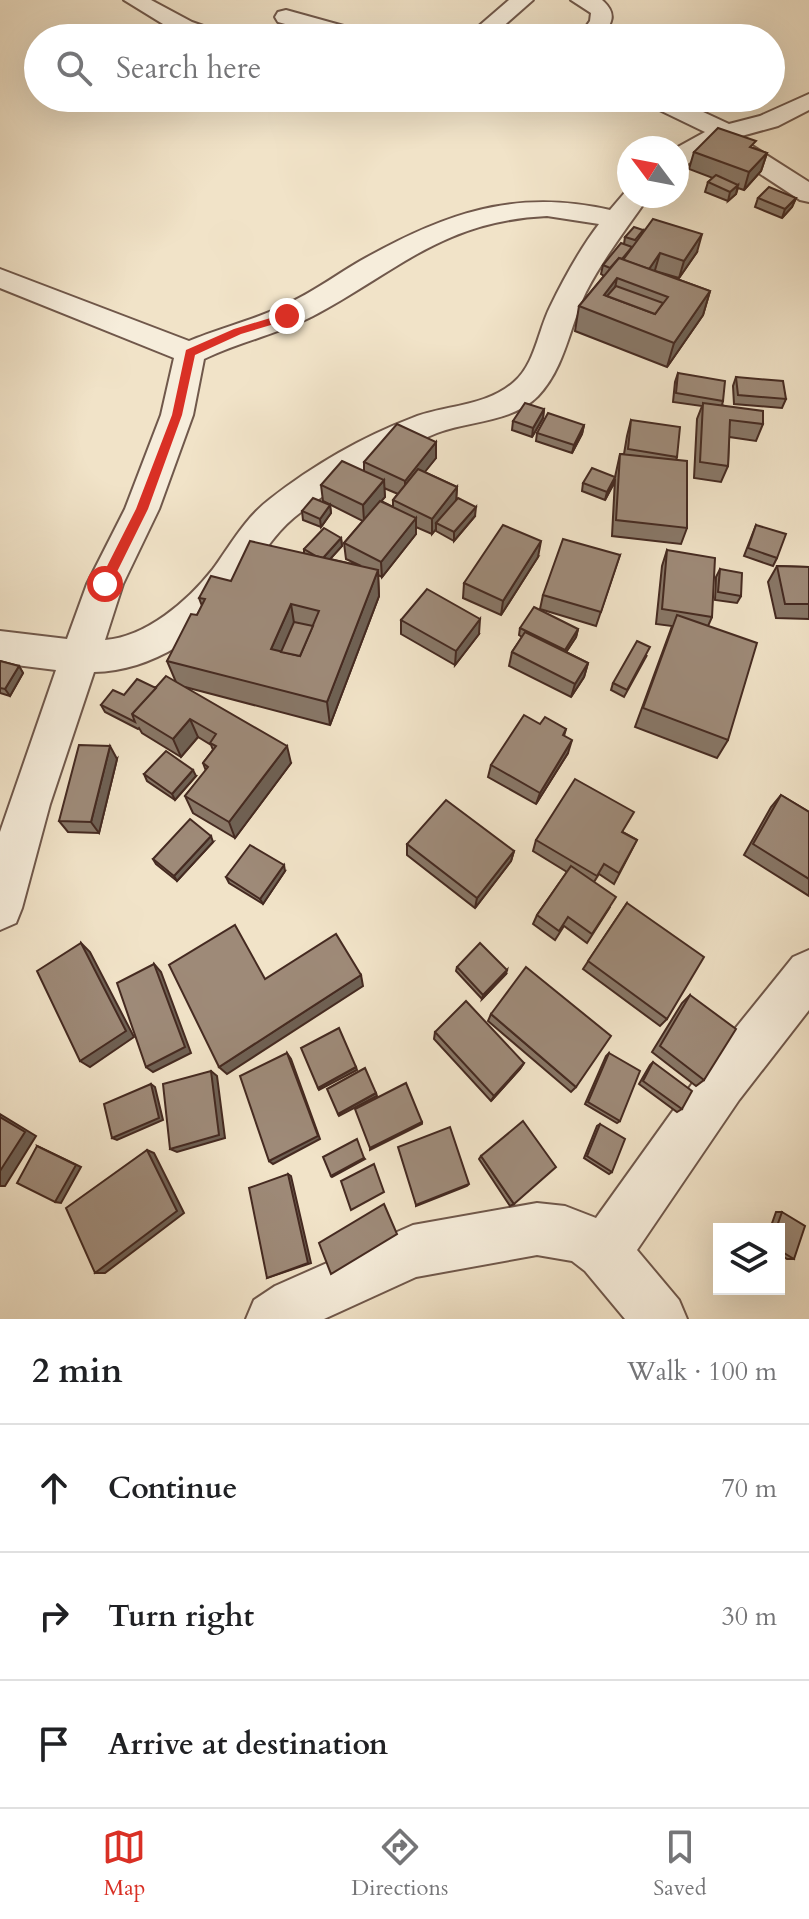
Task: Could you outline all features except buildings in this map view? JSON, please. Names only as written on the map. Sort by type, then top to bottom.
[{"type":"street","points":[[135,0],[179,24]]},
{"type":"street","points":[[493,24],[522,0]]},
{"type":"street","points":[[582,0],[595,5],[602,12],[600,24]]},
{"type":"street","points":[[285,17],[310,24]]},
{"type":"street","points":[[689,151],[722,134],[769,121],[809,101]]},
{"type":"street","points":[[680,112],[722,134],[809,194]]},
{"type":"street","points":[[0,278],[190,353],[238,331],[287,316],[368,268],[466,218],[492,212],[617,208]]},
{"type":"street","points":[[0,647],[81,656],[135,651],[166,634],[225,580],[242,551],[281,508],[372,451],[428,424],[501,405],[524,391],[540,373],[563,310],[626,208]]},
{"type":"street","points":[[0,908],[29,804],[105,584],[142,509],[177,415],[190,353]]},
{"type":"street","points":[[604,1252],[722,1083],[809,973]]},
{"type":"street","points":[[273,1319],[294,1305],[413,1251],[537,1229],[565,1232],[589,1241],[604,1252],[660,1319]]},
{"type":"route","points":[[105,584],[142,509],[177,415],[190,353],[238,331],[287,316]]}]
